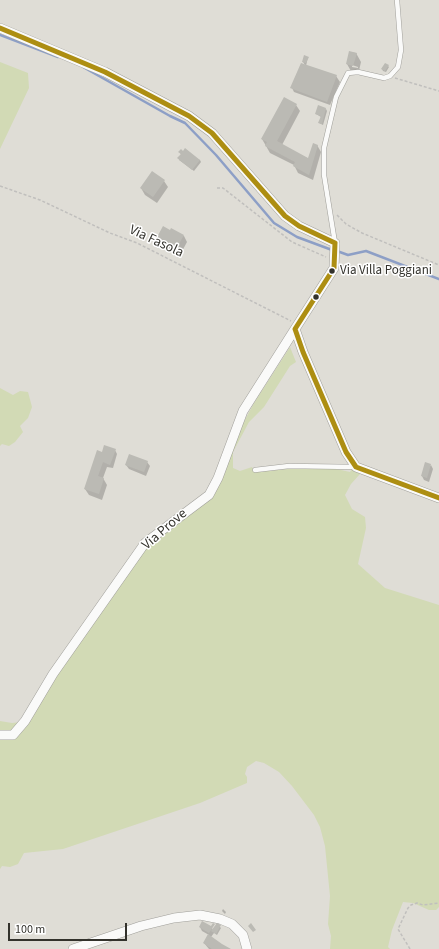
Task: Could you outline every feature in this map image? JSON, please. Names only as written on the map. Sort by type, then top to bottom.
[{"type":"street","points":[[0,28],[105,72],[189,116],[212,133],[285,216],[299,226],[335,243],[334,268],[295,329],[346,452],[356,467],[439,498]]},
{"type":"street","name":"Via Prove","points":[[0,735],[13,735],[25,721],[53,674],[145,543],[209,495],[218,478],[242,411],[295,329]]},
{"type":"street","points":[[73,949],[141,926],[174,918],[200,916],[220,919],[232,924],[243,935],[247,949]]},
{"type":"lane","points":[[335,243],[324,175],[324,148],[336,97],[348,73],[358,72],[384,78],[390,76],[398,67],[401,50],[397,0]]},
{"type":"lane","points":[[255,470],[289,466],[356,467]]},
{"type":"path","points":[[390,76],[439,91]]},
{"type":"path","name":"Via Fasola","points":[[0,186],[40,200],[137,244],[281,315],[291,321],[295,329]]},
{"type":"path","points":[[217,188],[223,188],[292,242],[335,260]]},
{"type":"path","points":[[335,213],[346,224],[362,233],[439,264]]},
{"type":"path","points":[[410,949],[398,929],[408,908],[417,903],[423,905],[439,903]]},
{"type":"green space","points":[[0,62],[28,73],[29,88],[0,149]]},
{"type":"green space","points":[[290,347],[296,362],[290,366],[264,407],[249,422],[233,452],[233,468],[240,471],[252,467],[254,472],[323,466],[350,472],[352,469],[360,474],[351,484],[345,495],[352,509],[365,517],[366,528],[358,564],[385,588],[439,605],[439,907],[436,910],[429,910],[413,903],[403,902],[392,930],[388,947],[390,949],[330,949],[331,936],[328,924],[330,896],[325,846],[320,827],[314,815],[292,786],[279,772],[264,763],[256,761],[247,767],[245,774],[247,777],[247,783],[200,803],[63,849],[24,853],[18,864],[10,867],[2,866],[0,869],[0,721],[12,723],[21,722],[148,538],[201,501],[254,403]]},
{"type":"green space","points":[[0,388],[13,395],[20,391],[28,392],[32,407],[28,418],[20,426],[23,432],[15,442],[9,446],[2,444],[0,446]]},
{"type":"building","points":[[349,51],[357,53],[353,66],[346,64]]},
{"type":"building","points":[[304,55],[309,57],[306,63],[302,62]]},
{"type":"building","points":[[301,63],[337,75],[327,102],[290,88]]},
{"type":"building","points":[[385,63],[389,65],[385,71],[381,69]]},
{"type":"building","points":[[284,97],[297,104],[277,141],[308,158],[313,143],[318,145],[309,175],[293,166],[295,162],[265,146],[267,142],[261,139]]},
{"type":"building","points":[[318,105],[326,108],[322,124],[318,123],[321,116],[315,114]]},
{"type":"building","points":[[185,148],[200,160],[192,170],[177,158],[181,154],[178,152],[181,149],[183,151]]},
{"type":"building","points":[[152,171],[165,180],[153,197],[140,188]]},
{"type":"building","points":[[163,226],[170,230],[171,228],[184,235],[176,249],[156,239]]},
{"type":"building","points":[[104,445],[116,449],[110,465],[103,462],[98,476],[104,478],[99,494],[84,489],[97,450],[102,452]]},
{"type":"building","points":[[129,454],[148,461],[144,472],[125,465]]},
{"type":"building","points":[[425,462],[431,464],[427,478],[421,476]]},
{"type":"building","points":[[202,921],[211,926],[213,923],[215,924],[209,933],[199,927]]},
{"type":"building","points":[[217,923],[221,925],[216,934],[211,931]]},
{"type":"building","points":[[251,923],[256,930],[253,932],[248,926]]},
{"type":"building","points":[[208,934],[231,949],[212,949],[203,943]]},
{"type":"waterway","points":[[0,35],[58,57]]},
{"type":"waterway","points":[[83,67],[185,123],[216,155],[274,223],[297,237],[332,250]]},
{"type":"waterway","points":[[337,251],[348,255],[366,251],[439,279]]},
{"type":"transit line","points":[[0,28],[105,72],[189,116],[212,133],[285,216],[299,226],[335,243]]},
{"type":"transit line","points":[[335,243],[334,268],[295,329],[303,352],[346,452],[356,467],[439,498]]},
{"type":"place","name":"Via Villa Poggiani","points":[[332,271]]}]
